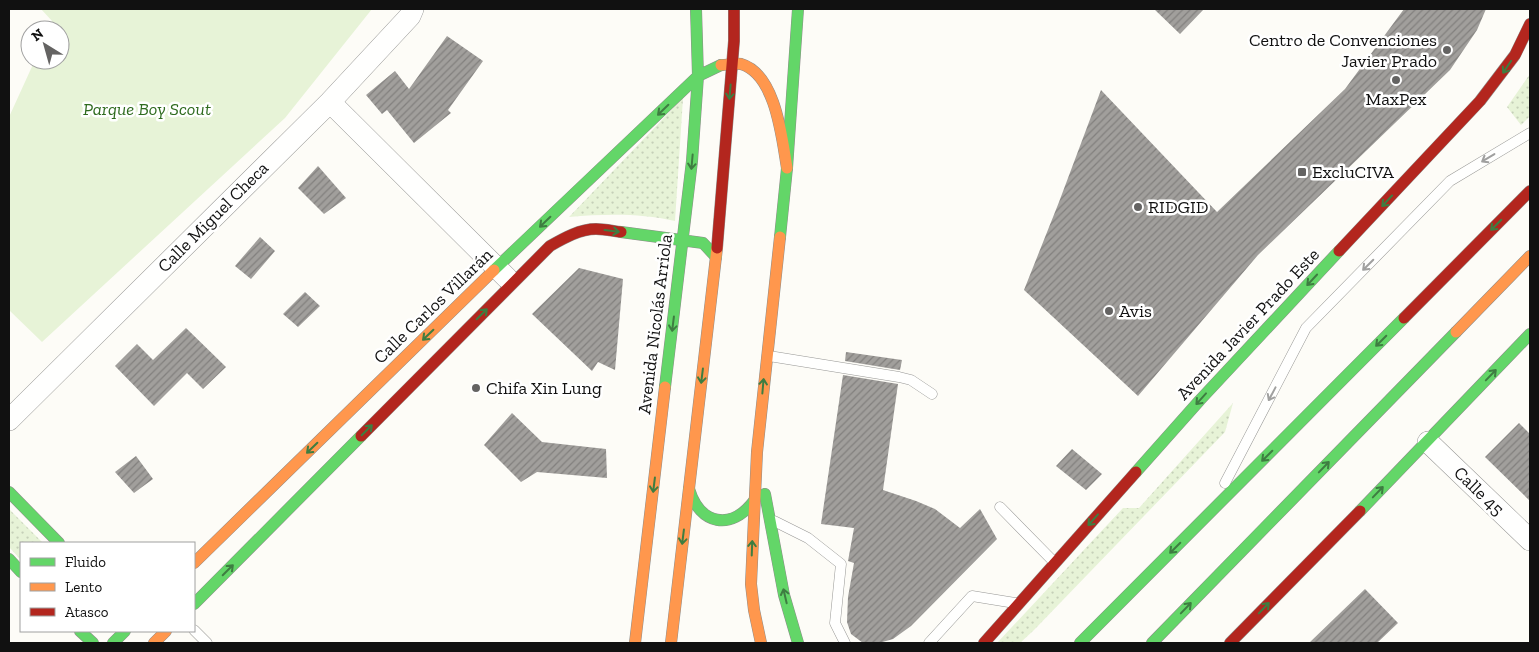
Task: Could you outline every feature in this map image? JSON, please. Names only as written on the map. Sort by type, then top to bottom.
[{"type":"main road","name":"Avenida Nicolás Arriola","points":[[635,643],[692,161],[698,76],[696,9]]},
{"type":"main road","points":[[671,643],[716,257],[732,62],[734,9]]},
{"type":"main road","points":[[761,643],[751,584],[754,501],[766,355],[787,168],[798,9]]},
{"type":"main road","name":"Avenida Javier Prado Este","points":[[984,643],[1200,400],[1480,102],[1515,56],[1525,39],[1530,24]]},
{"type":"main road","name":"Calle Carlos Villarán","points":[[195,562],[496,268],[698,76],[718,65],[732,62]]},
{"type":"main road","points":[[732,62],[744,65],[756,73],[770,93],[779,119],[787,168]]},
{"type":"main road","points":[[1080,643],[1530,191]]},
{"type":"main road","points":[[195,603],[550,246],[568,235],[596,228],[703,243],[716,257]]},
{"type":"main road","points":[[1152,643],[1530,256]]},
{"type":"main road","points":[[1230,643],[1428,442],[1530,334]]},
{"type":"main road","points":[[757,452],[784,595],[798,643]]},
{"type":"main road","points":[[689,488],[697,509],[706,516],[716,520],[728,520],[738,517],[748,510],[754,501]]},
{"type":"main road","points":[[9,492],[59,542]]},
{"type":"main road","points":[[9,559],[20,571]]},
{"type":"main road","points":[[81,632],[93,643]]},
{"type":"main road","points":[[113,643],[124,632]]},
{"type":"main road","points":[[156,641],[165,632]]},
{"type":"street","name":"Calle Miguel Checa","points":[[9,420],[330,102],[410,16],[413,9]]},
{"type":"street","points":[[330,102],[512,284]]},
{"type":"street","name":"Calle 45","points":[[1428,442],[1530,540]]},
{"type":"lane","points":[[1209,514],[1306,328],[1450,181],[1530,133]]},
{"type":"lane","points":[[766,355],[899,377],[911,380],[932,394]]},
{"type":"lane","points":[[1000,508],[1055,562]]},
{"type":"lane","points":[[770,518],[808,538],[841,564],[835,623],[845,643]]},
{"type":"lane","points":[[929,643],[972,596],[1019,603]]},
{"type":"lane","points":[[195,631],[207,643]]},
{"type":"green space","name":"Parque Boy Scout","points":[[41,9],[372,9],[285,118],[42,342],[9,310],[9,117],[30,70],[70,70],[70,20],[51,20]]},
{"type":"green space","points":[[1530,74],[1530,116],[1521,125],[1507,107]]},
{"type":"green space","points":[[683,98],[675,221],[662,218],[622,215],[569,217]]},
{"type":"green space","points":[[1233,403],[1225,432],[1034,630],[1020,643],[997,643],[1123,508],[1139,508]]},
{"type":"green space","points":[[9,509],[42,542],[20,542],[20,559],[9,547]]},
{"type":"building","points":[[1154,9],[1204,9],[1180,34]]},
{"type":"building","points":[[1404,9],[1486,9],[1477,30],[1450,70],[1258,255],[1138,396],[1024,290],[1101,90],[1217,212],[1345,89]]},
{"type":"building","points":[[447,36],[483,61],[448,110],[451,113],[414,143],[387,110],[382,114],[366,95],[395,71],[409,89]]},
{"type":"building","points":[[318,166],[346,198],[324,214],[298,188]]},
{"type":"building","points":[[260,237],[275,251],[251,279],[235,266]]},
{"type":"building","points":[[579,268],[623,279],[615,370],[598,362],[592,371],[532,314]]},
{"type":"building","points":[[305,292],[320,306],[298,327],[283,314]]},
{"type":"building","points":[[186,328],[226,367],[203,389],[187,373],[154,406],[115,366],[137,344],[153,360]]},
{"type":"building","points":[[846,352],[902,360],[900,370],[845,361]]},
{"type":"building","points":[[843,375],[898,384],[883,490],[935,509],[960,528],[980,509],[997,539],[911,626],[893,639],[879,643],[863,643],[851,634],[847,622],[848,597],[854,563],[848,561],[854,528],[821,524]]},
{"type":"building","points":[[512,413],[542,442],[606,449],[607,478],[537,472],[521,482],[484,445]]},
{"type":"building","points":[[1519,423],[1530,434],[1530,501],[1485,457]]},
{"type":"building","points":[[1072,449],[1102,474],[1086,490],[1056,466]]},
{"type":"building","points":[[136,456],[153,479],[134,493],[115,472]]},
{"type":"building","points":[[1365,589],[1398,623],[1377,643],[1309,643]]},
{"type":"traffic: fast","points":[[665,387],[692,161],[698,76],[696,9]]},
{"type":"traffic: fast","points":[[780,237],[787,168],[798,9]]},
{"type":"traffic: fast","points":[[494,270],[698,76],[721,65]]},
{"type":"traffic: fast","points":[[621,232],[703,243],[716,257]]},
{"type":"traffic: fast","points":[[1136,472],[1200,400],[1339,251]]},
{"type":"traffic: fast","points":[[1080,643],[1404,318]]},
{"type":"traffic: fast","points":[[1152,643],[1456,332]]},
{"type":"traffic: fast","points":[[1360,511],[1530,334]]},
{"type":"traffic: fast","points":[[195,603],[361,436]]},
{"type":"traffic: fast","points":[[689,489],[694,501],[701,510],[708,517],[717,520],[736,517],[754,501]]},
{"type":"traffic: fast","points":[[9,492],[58,542]]},
{"type":"traffic: fast","points":[[765,494],[784,595],[798,643]]},
{"type":"traffic: fast","points":[[9,559],[20,571]]},
{"type":"traffic: fast","points":[[81,632],[93,643]]},
{"type":"traffic: fast","points":[[113,643],[124,632]]},
{"type":"traffic: slow","points":[[721,65],[741,64],[753,70],[762,80],[770,94],[775,109],[787,168]]},
{"type":"traffic: slow","points":[[761,643],[751,584],[757,452],[780,237]]},
{"type":"traffic: slow","points":[[671,643],[717,248]]},
{"type":"traffic: slow","points":[[1456,332],[1530,256]]},
{"type":"traffic: slow","points":[[195,562],[494,270]]},
{"type":"traffic: slow","points":[[635,643],[665,387]]},
{"type":"traffic: slow","points":[[154,643],[165,632]]},
{"type":"traffic: jam","points":[[717,248],[734,41],[734,9]]},
{"type":"traffic: jam","points":[[1339,251],[1480,101],[1515,55],[1530,24]]},
{"type":"traffic: jam","points":[[1404,318],[1530,191]]},
{"type":"traffic: jam","points":[[361,436],[550,246],[566,237],[590,229],[621,232]]},
{"type":"traffic: jam","points":[[984,643],[1136,472]]},
{"type":"traffic: jam","points":[[1230,643],[1360,511]]},
{"type":"place","name":"Centro de Convenciones Javier Prado","points":[[1447,50]]},
{"type":"place","name":"MaxPex","points":[[1396,80]]},
{"type":"place","name":"ExcluCIVA","points":[[1302,172]]},
{"type":"place","name":"RIDGID","points":[[1138,207]]},
{"type":"place","name":"Avis","points":[[1109,311]]},
{"type":"place","name":"Chifa Xin Lung","points":[[476,388]]}]
